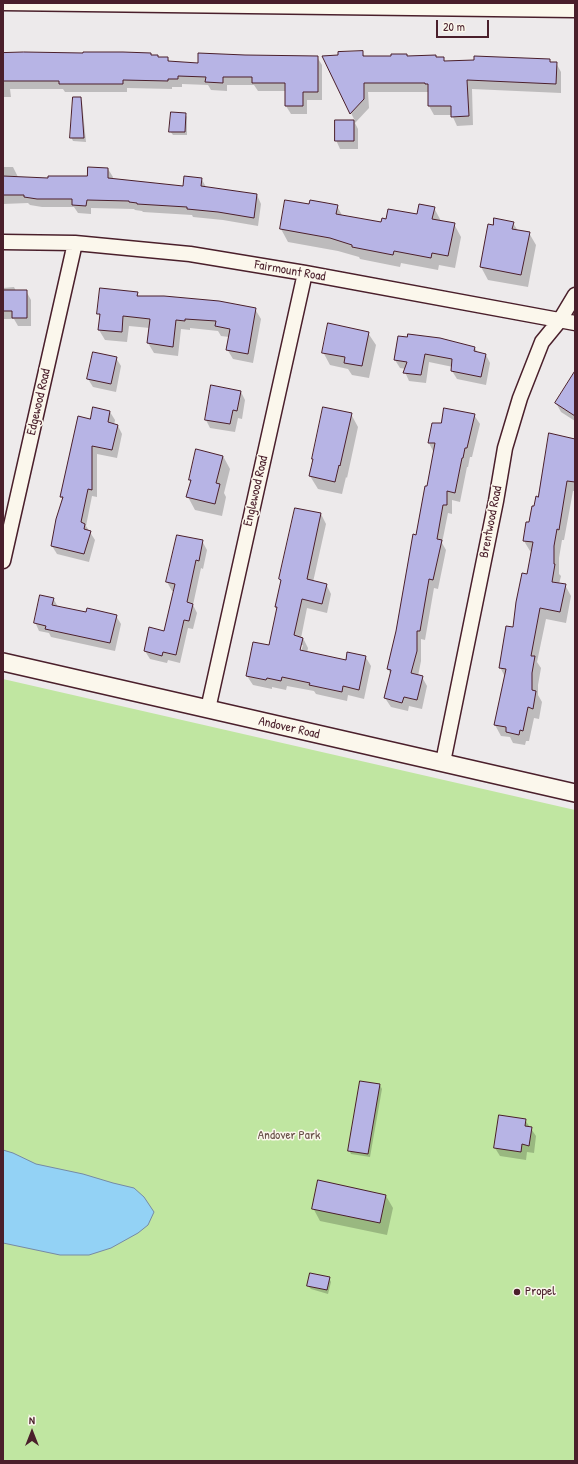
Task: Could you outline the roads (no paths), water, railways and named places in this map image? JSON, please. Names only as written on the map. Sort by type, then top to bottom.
[{"type":"street","points":[[3,3],[575,10]]},
{"type":"street","name":"Fairmount Road","points":[[3,242],[75,243],[190,254],[575,323]]},
{"type":"street","name":"Edgewood Road","points":[[3,561],[75,243]]},
{"type":"street","name":"Englewood Road","points":[[208,709],[305,274]]},
{"type":"street","name":"Brentwood Road","points":[[443,762],[496,501],[505,448],[520,398],[542,342],[560,320],[575,295]]},
{"type":"street","name":"Andover Road","points":[[3,662],[575,793]]},
{"type":"water","points":[[3,1150],[36,1164],[83,1174],[134,1188],[144,1197],[154,1212],[148,1225],[138,1233],[111,1248],[89,1255],[60,1255],[3,1243]]},
{"type":"place","name":"Propel","points":[[517,1292]]},
{"type":"park label","name":"Andover Park","points":[[289,1136]]}]
